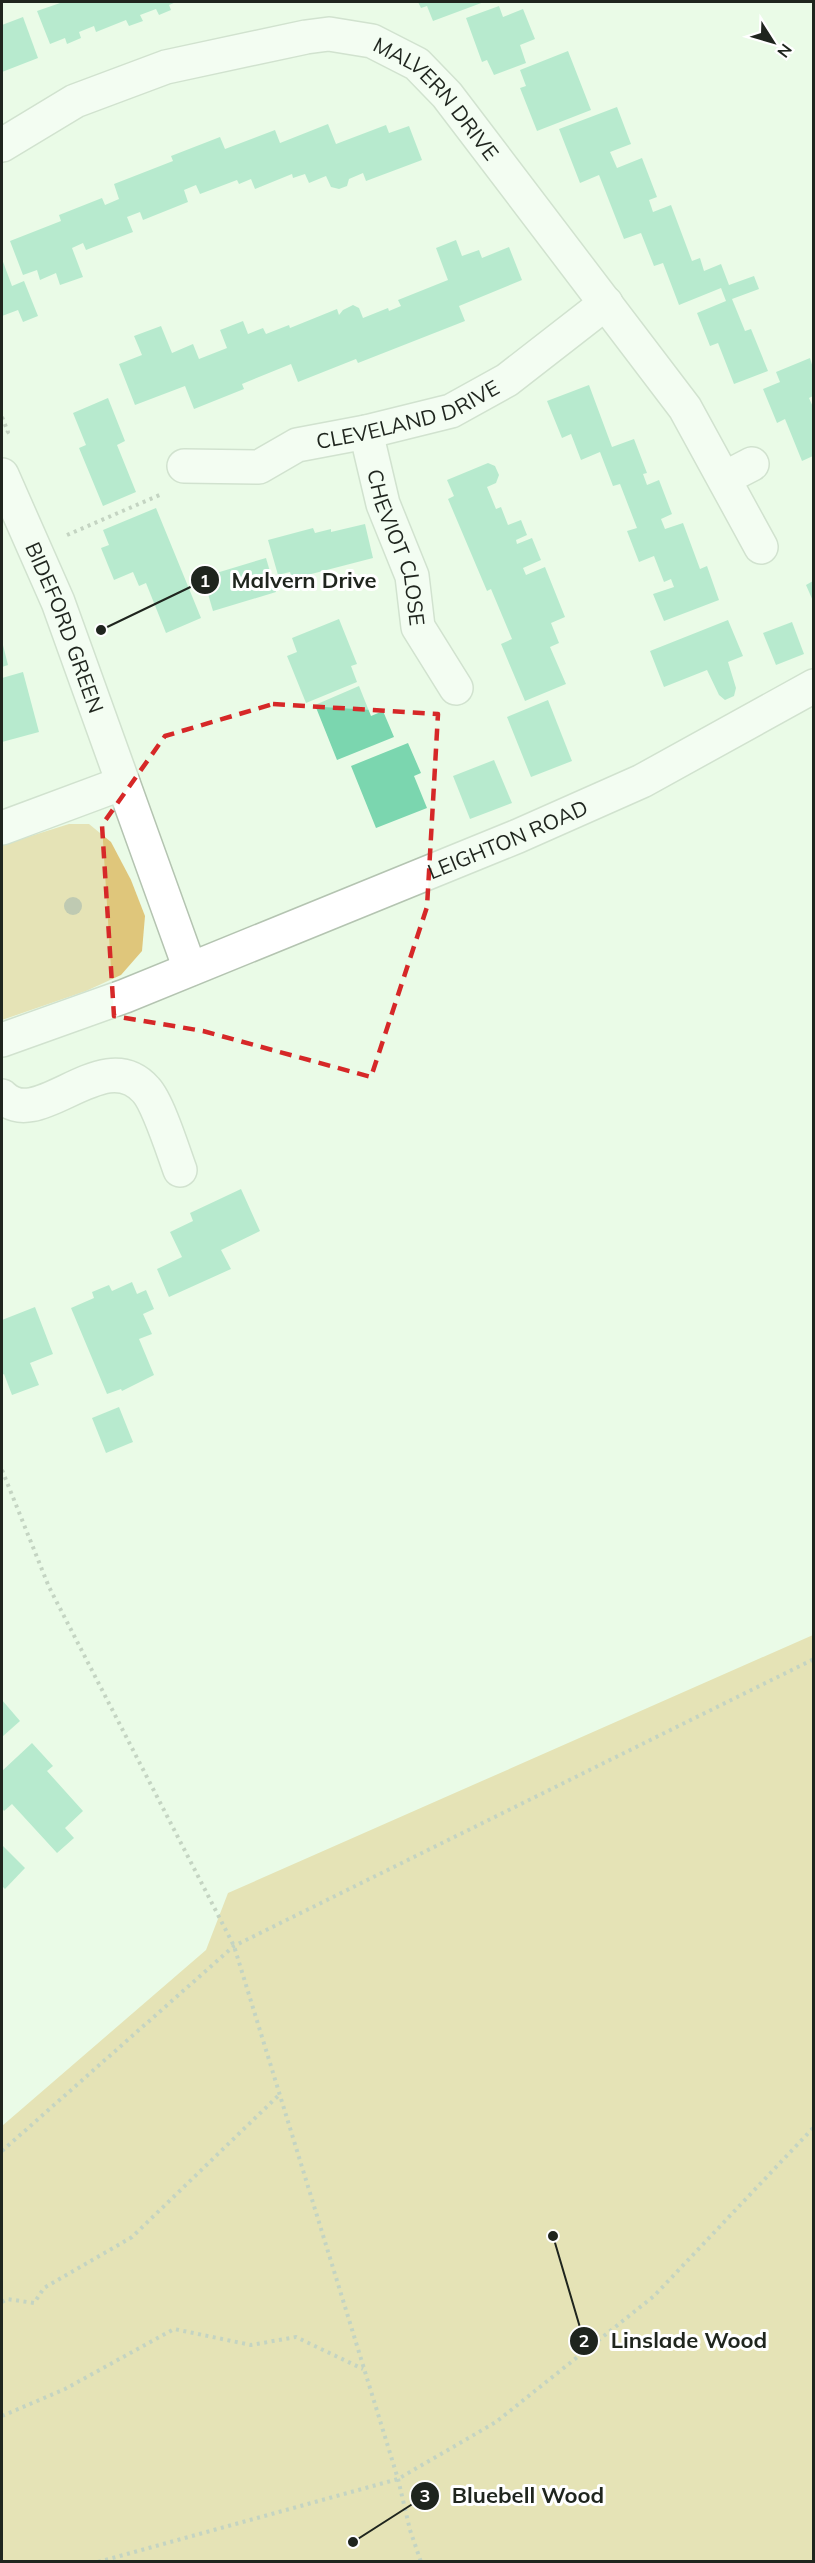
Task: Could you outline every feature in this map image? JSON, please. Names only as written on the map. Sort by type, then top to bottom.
[{"type":"street","name":"MALVERN DRIVE","points":[[2,145],[75,101],[166,67],[306,37],[329,34],[372,41],[417,64],[447,95],[685,408],[739,471],[761,547]]},
{"type":"street","name":"CLEVELAND DRIVE","points":[[184,466],[259,467],[297,445],[366,432],[451,411],[507,380],[606,303]]},
{"type":"street","name":"CHEVIOT CLOSE","points":[[366,432],[383,504],[412,576],[418,627],[456,688]]},
{"type":"street","name":"BIDEFORD GREEN","points":[[2,475],[62,613],[190,969]]},
{"type":"street","name":"LEIGHTON ROAD","points":[[2,1040],[125,996],[518,836],[642,781],[813,686]]},
{"type":"street","points":[[2,828],[123,783]]},
{"type":"street","points":[[2,1096],[16,1104],[40,1103],[108,1074],[123,1075],[145,1088],[153,1099],[180,1170]]},
{"type":"path","points":[[2,417],[8,432],[2,435]]},
{"type":"path","points":[[34,549],[167,491],[184,466]]},
{"type":"path","points":[[2,1470],[49,1587],[234,1946],[398,2479],[410,2530],[421,2562]]},
{"type":"path","points":[[2,2151],[234,1946],[813,1659]]},
{"type":"path","points":[[2,2302],[7,2299],[34,2303],[44,2288],[132,2237],[280,2094]]},
{"type":"path","points":[[98,2562],[398,2479],[496,2422],[654,2296],[813,2127]]},
{"type":"path","points":[[2,2416],[65,2389],[174,2329],[251,2345],[296,2337],[364,2369]]},
{"type":"highlighted area","points":[[273,704],[438,714],[427,907],[371,1077],[203,1031],[114,1016],[102,825],[165,736]]},
{"type":"shaded area","points":[[69,824],[89,824],[111,842],[131,880],[145,916],[142,951],[121,975],[86,991],[2,1020],[2,845]]},
{"type":"shaded area","points":[[813,1635],[813,2561],[2,2561],[2,2126],[206,1950],[228,1893]]},
{"type":"building","points":[[63,2],[176,2],[169,5],[171,10],[159,15],[156,9],[140,15],[143,21],[129,26],[126,20],[96,32],[94,26],[79,32],[81,38],[67,44],[65,38],[50,44],[37,11]]},
{"type":"building","points":[[418,2],[484,2],[433,21],[427,6],[421,8]]},
{"type":"building","points":[[499,6],[503,17],[523,9],[535,39],[520,45],[526,63],[494,75],[487,60],[482,62],[466,18]]},
{"type":"building","points":[[23,17],[38,58],[2,72],[2,25]]},
{"type":"building","points":[[568,51],[591,110],[537,131],[520,88],[526,86],[520,70]]},
{"type":"building","points":[[617,107],[631,144],[610,152],[617,168],[642,158],[657,197],[649,200],[653,212],[671,205],[692,261],[700,258],[704,271],[721,264],[729,285],[754,276],[759,289],[732,299],[745,331],[751,329],[768,371],[734,384],[718,343],[710,346],[697,313],[726,301],[721,288],[679,305],[663,263],[654,266],[641,233],[624,239],[599,175],[580,183],[559,129]]},
{"type":"building","points":[[328,124],[336,144],[386,125],[389,133],[409,126],[422,160],[366,181],[363,173],[349,179],[347,186],[339,189],[331,187],[326,176],[309,183],[305,174],[293,178],[292,174],[255,189],[251,179],[239,184],[237,180],[200,194],[196,185],[184,190],[188,202],[143,220],[140,212],[127,217],[133,232],[86,250],[83,243],[72,248],[83,277],[60,285],[56,273],[40,280],[37,270],[23,275],[10,241],[61,221],[59,215],[102,198],[105,205],[119,199],[114,184],[173,161],[171,156],[220,137],[225,149],[275,130],[280,143]]},
{"type":"building","points":[[456,240],[462,256],[479,250],[482,258],[509,247],[522,280],[459,306],[465,321],[358,363],[356,359],[298,382],[291,364],[242,384],[244,389],[194,409],[185,386],[135,405],[119,364],[142,355],[134,336],[161,326],[172,353],[193,344],[199,359],[227,348],[220,330],[243,321],[248,334],[263,328],[266,334],[289,325],[290,328],[337,309],[339,315],[353,305],[359,308],[363,318],[388,308],[389,311],[401,306],[398,300],[448,280],[436,248]]},
{"type":"building","points":[[2,259],[12,286],[24,281],[38,316],[23,322],[18,310],[2,316]]},
{"type":"building","points":[[810,358],[813,368],[813,396],[809,398],[813,407],[813,456],[802,461],[785,419],[777,423],[763,389],[780,382],[776,372]]},
{"type":"building","points":[[589,385],[612,447],[634,439],[647,473],[643,474],[647,485],[659,480],[672,514],[661,519],[665,529],[683,523],[700,569],[707,566],[719,600],[664,621],[653,594],[674,587],[671,579],[664,582],[654,556],[639,562],[627,531],[637,528],[620,484],[613,486],[600,452],[581,460],[571,434],[562,438],[547,401]]},
{"type":"building","points":[[108,398],[125,441],[117,445],[136,492],[103,506],[79,448],[86,445],[73,413]]},
{"type":"building","points":[[488,463],[495,466],[499,475],[496,483],[487,487],[496,509],[501,507],[508,525],[521,520],[527,535],[516,540],[517,544],[532,538],[541,560],[523,568],[526,575],[545,567],[565,617],[551,623],[559,643],[550,647],[566,684],[525,701],[501,644],[512,639],[491,589],[487,591],[448,499],[454,496],[447,480]]},
{"type":"building","points":[[156,508],[201,618],[166,633],[146,583],[139,586],[133,572],[114,580],[101,548],[109,545],[103,530]]},
{"type":"building","points":[[365,524],[373,558],[292,579],[290,572],[278,575],[268,540],[313,528],[315,533],[331,529],[331,532]]},
{"type":"building","points":[[266,558],[276,592],[213,611],[203,577]]},
{"type":"building","points":[[813,581],[813,601],[806,585]]},
{"type":"building","points":[[339,619],[357,664],[351,666],[357,682],[306,703],[287,656],[297,652],[292,638]]},
{"type":"building","points":[[728,620],[743,656],[728,662],[736,688],[734,696],[725,700],[719,695],[707,670],[664,687],[650,651]]},
{"type":"building","points":[[792,622],[804,654],[776,665],[763,633]]},
{"type":"building","points":[[2,641],[8,665],[2,667]]},
{"type":"building","points":[[23,672],[39,732],[2,742],[2,678]]},
{"type":"building","points":[[359,686],[371,716],[383,711],[394,737],[337,760],[315,705]]},
{"type":"building","points":[[548,700],[572,761],[531,777],[507,717]]},
{"type":"building","points":[[408,743],[421,773],[414,776],[427,808],[376,828],[351,766]]},
{"type":"building","points":[[494,760],[512,803],[470,819],[453,776]]},
{"type":"building","points":[[241,1189],[260,1231],[221,1250],[231,1269],[169,1297],[157,1269],[182,1257],[170,1232],[193,1221],[190,1213]]},
{"type":"building","points":[[132,1282],[137,1294],[146,1290],[154,1309],[143,1314],[152,1334],[139,1339],[154,1375],[122,1391],[121,1389],[107,1394],[71,1308],[94,1298],[92,1292],[109,1285],[112,1291]]},
{"type":"building","points":[[35,1307],[53,1354],[30,1363],[39,1385],[12,1395],[4,1374],[2,1375],[2,1320]]},
{"type":"building","points":[[119,1407],[133,1442],[106,1453],[92,1418]]},
{"type":"building","points":[[2,1700],[20,1721],[2,1737]]},
{"type":"building","points":[[32,1743],[53,1766],[47,1771],[83,1811],[65,1828],[74,1838],[57,1853],[12,1804],[4,1811],[2,1808],[2,1771]]},
{"type":"building","points":[[2,1845],[25,1868],[5,1889],[2,1886]]},
{"type":"place","name":"Malvern Drive","points":[[101,630]]},
{"type":"place","name":"Linslade Wood","points":[[553,2236]]},
{"type":"place","name":"Bluebell Wood","points":[[353,2542]]}]
